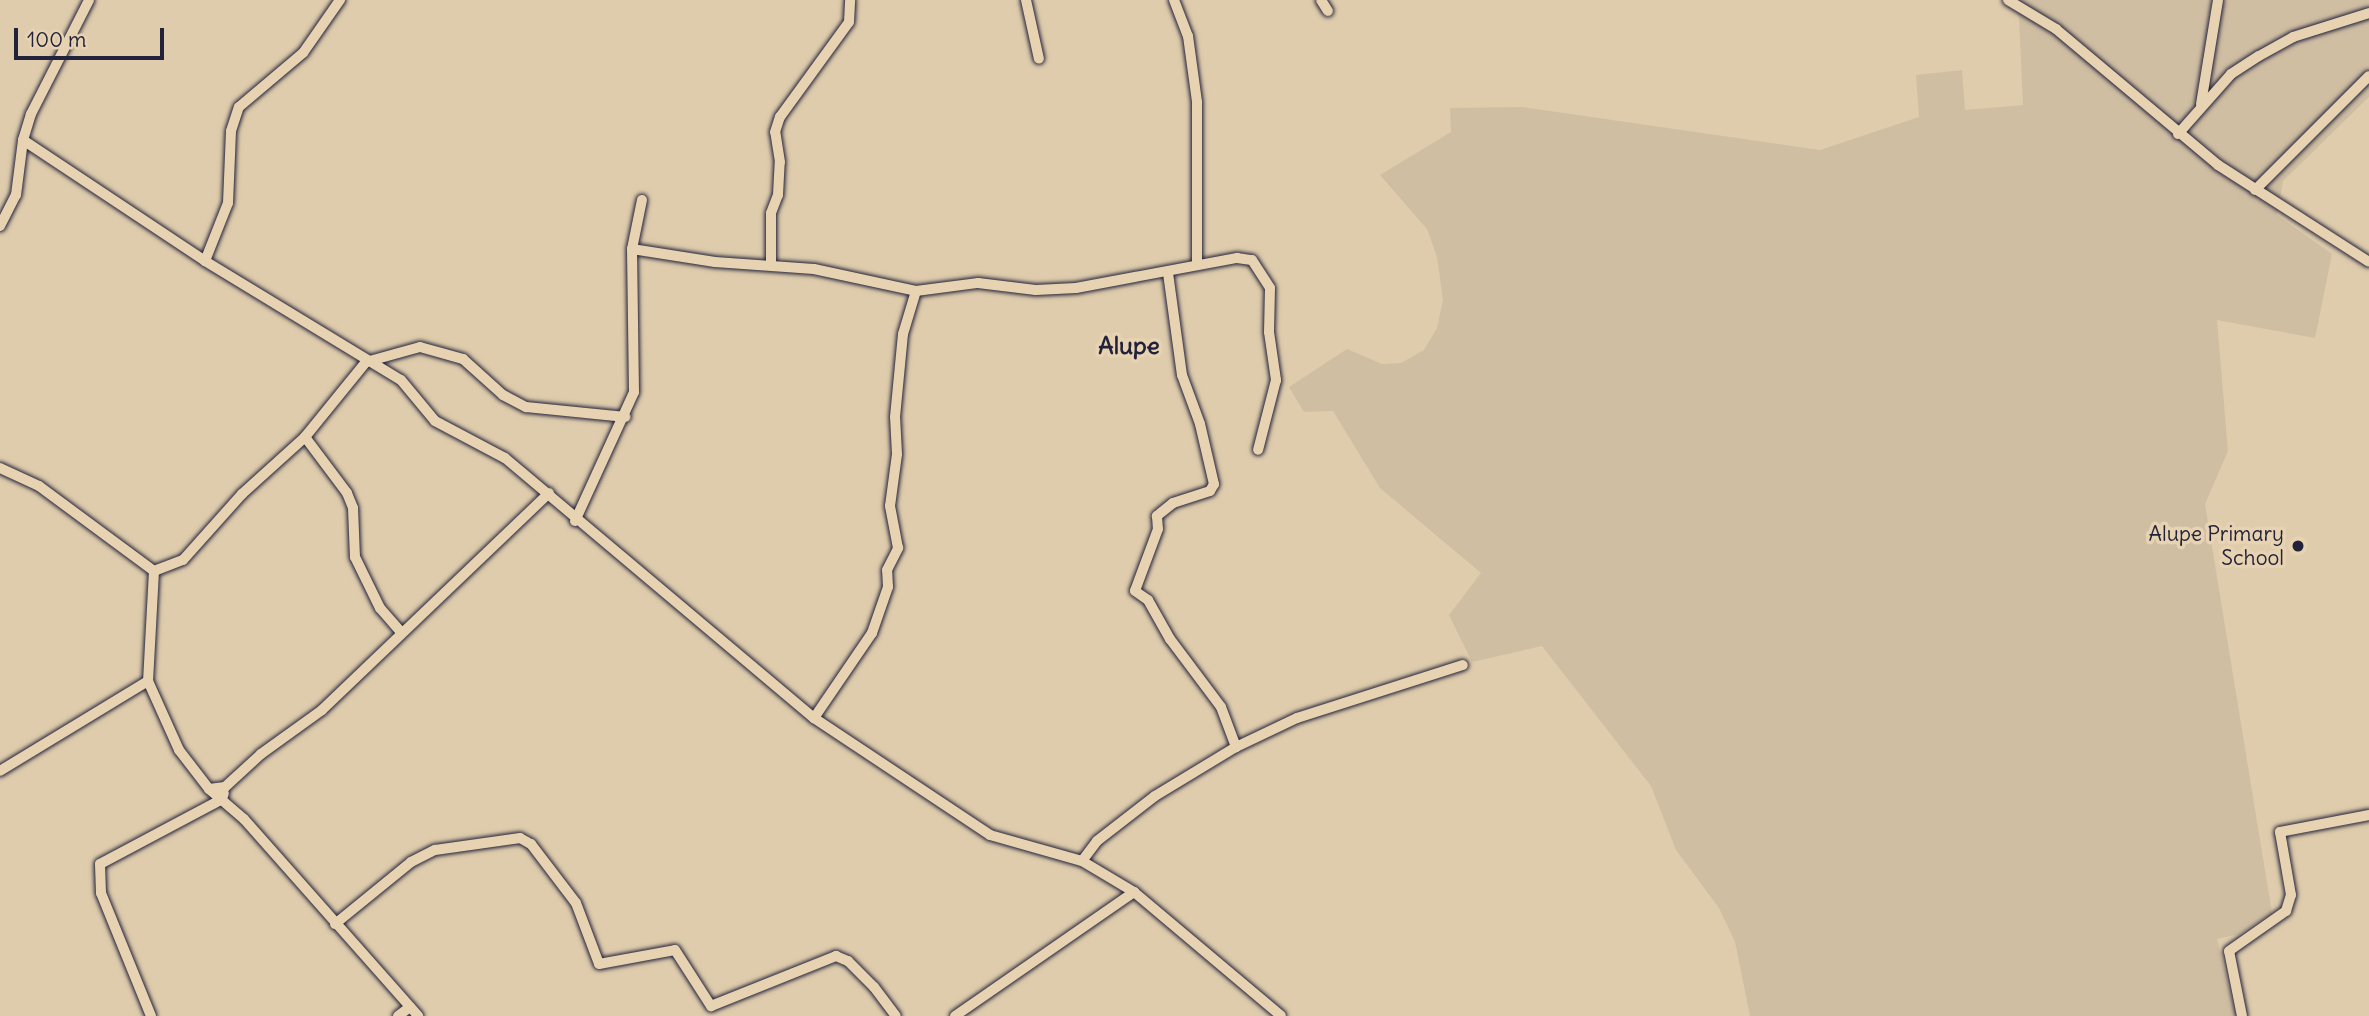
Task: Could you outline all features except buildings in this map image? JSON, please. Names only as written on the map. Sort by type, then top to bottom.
[{"type":"street","points":[[0,226],[16,195],[23,140],[31,114],[89,0]]},
{"type":"street","points":[[205,261],[228,203],[231,131],[239,107],[303,53],[340,0]]},
{"type":"street","points":[[771,265],[771,213],[778,195],[780,162],[775,132],[780,117],[849,22],[850,0]]},
{"type":"street","points":[[1026,0],[1040,59]]},
{"type":"street","points":[[1174,0],[1188,36],[1197,102],[1197,265]]},
{"type":"street","points":[[1321,0],[1328,11]]},
{"type":"street","points":[[2008,0],[2075,44],[2178,134],[2255,190],[2369,262]]},
{"type":"street","points":[[2201,104],[2218,0]]},
{"type":"street","points":[[2178,134],[2201,104],[2231,74],[2293,37],[2369,13]]},
{"type":"street","points":[[2255,190],[2369,76]]},
{"type":"street","points":[[23,140],[205,261],[366,362],[401,380],[435,421],[505,458],[549,493],[575,521],[814,718],[990,835],[1082,861],[1134,892],[1281,1016]]},
{"type":"street","points":[[575,521],[626,417],[635,375],[632,249],[642,200]]},
{"type":"street","points":[[632,249],[715,262],[814,269],[916,292],[978,283],[1036,290],[1076,288],[1168,273],[1197,265],[1252,260],[1270,288],[1269,332],[1276,380],[1258,450]]},
{"type":"street","points":[[1168,273],[1182,375],[1200,424],[1214,484],[1210,492],[1173,503],[1157,516],[1158,529],[1135,591],[1148,600],[1170,639],[1221,707],[1236,747]]},
{"type":"street","points":[[814,718],[872,633],[888,587],[887,570],[898,548],[890,506],[897,454],[895,417],[902,334],[916,292]]},
{"type":"street","points":[[154,571],[183,560],[242,494],[305,438],[366,362],[420,347],[463,359],[503,395],[526,407],[626,417]]},
{"type":"street","points":[[305,438],[347,492],[353,508],[355,557],[380,608],[401,632]]},
{"type":"street","points":[[0,468],[40,486],[154,571]]},
{"type":"street","points":[[151,1016],[101,893],[100,864],[222,799],[225,787],[261,754],[322,710],[549,493]]},
{"type":"street","points":[[154,571],[148,681],[179,750],[209,789],[222,799],[414,1011],[398,1016]]},
{"type":"street","points":[[1082,861],[1097,841],[1155,796],[1236,747],[1297,718],[1463,665]]},
{"type":"street","points":[[0,771],[148,681]]},
{"type":"street","points":[[209,789],[225,787]]},
{"type":"street","points":[[2242,1016],[2229,951],[2234,943],[2286,911],[2289,876],[2280,832],[2369,815]]},
{"type":"street","points":[[335,924],[411,862],[435,850],[520,838],[531,844],[576,902],[599,964],[675,950],[711,1006],[836,956],[848,961],[874,987],[896,1016]]},
{"type":"street","points":[[955,1016],[1134,892]]},
{"type":"shaded area","points":[[2012,0],[2369,0],[2369,97],[2283,181],[2277,215],[2332,254],[2315,338],[2217,320],[2228,451],[2205,504],[2272,913],[2239,934],[2217,939],[2236,1016],[1750,1016],[1735,942],[1719,908],[1676,850],[1651,786],[1542,646],[1472,662],[1449,615],[1481,573],[1380,488],[1333,411],[1304,412],[1289,387],[1347,349],[1382,364],[1401,363],[1424,350],[1437,328],[1443,300],[1437,257],[1427,229],[1380,175],[1451,132],[1450,108],[1523,107],[1820,150],[1919,117],[1916,75],[1962,70],[1965,110],[2023,105],[2019,17]]},
{"type":"place","name":"Alupe Primary School","points":[[2298,546]]},
{"type":"district","name":"Alupe","points":[[1129,346]]}]
